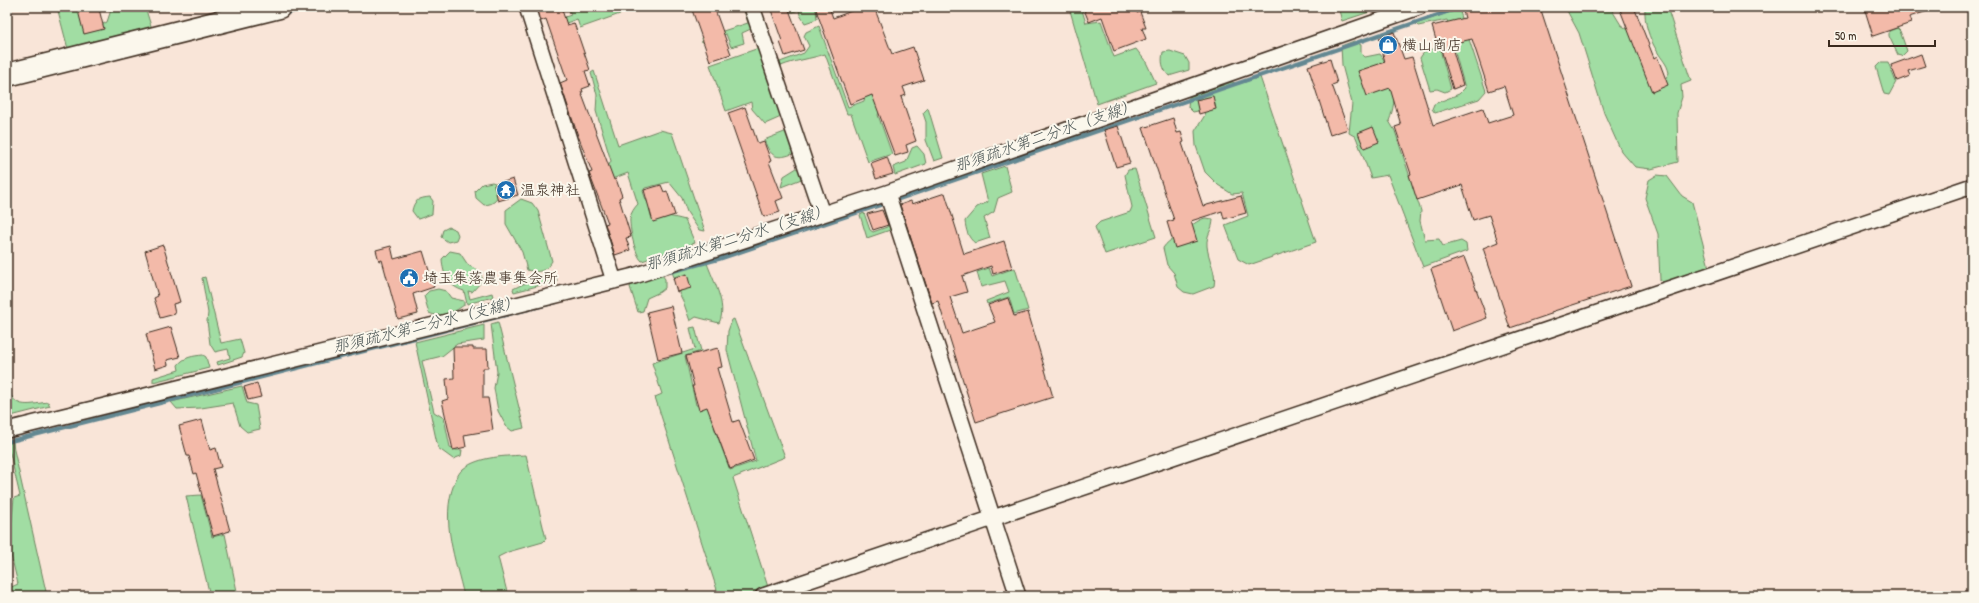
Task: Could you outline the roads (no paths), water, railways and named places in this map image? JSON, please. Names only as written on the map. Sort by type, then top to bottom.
[{"type":"street","points":[[7,75],[279,7]]},
{"type":"street","points":[[527,7],[614,281]]},
{"type":"street","points":[[752,7],[822,214]]},
{"type":"street","points":[[7,430],[614,281],[641,273],[887,193],[1419,7]]},
{"type":"street","points":[[763,596],[1972,186]]},
{"type":"street","points":[[887,193],[1018,596]]},
{"type":"waterway","name":"那須疏水第二分水（支線）","points":[[283,14],[309,7]]},
{"type":"waterway","name":"那須疏水第二分水（支線）","points":[[893,201],[1461,7]]},
{"type":"waterway","name":"那須疏水第二分水（支線）","points":[[670,272],[719,259],[886,203]]},
{"type":"waterway","name":"那須疏水第二分水（支線）","points":[[7,442],[557,302]]},
{"type":"place","name":"横山商店","points":[[1388,45]]},
{"type":"place","name":"温泉神社","points":[[506,190]]},
{"type":"place","name":"埼玉集落農事集会所","points":[[409,278]]}]
